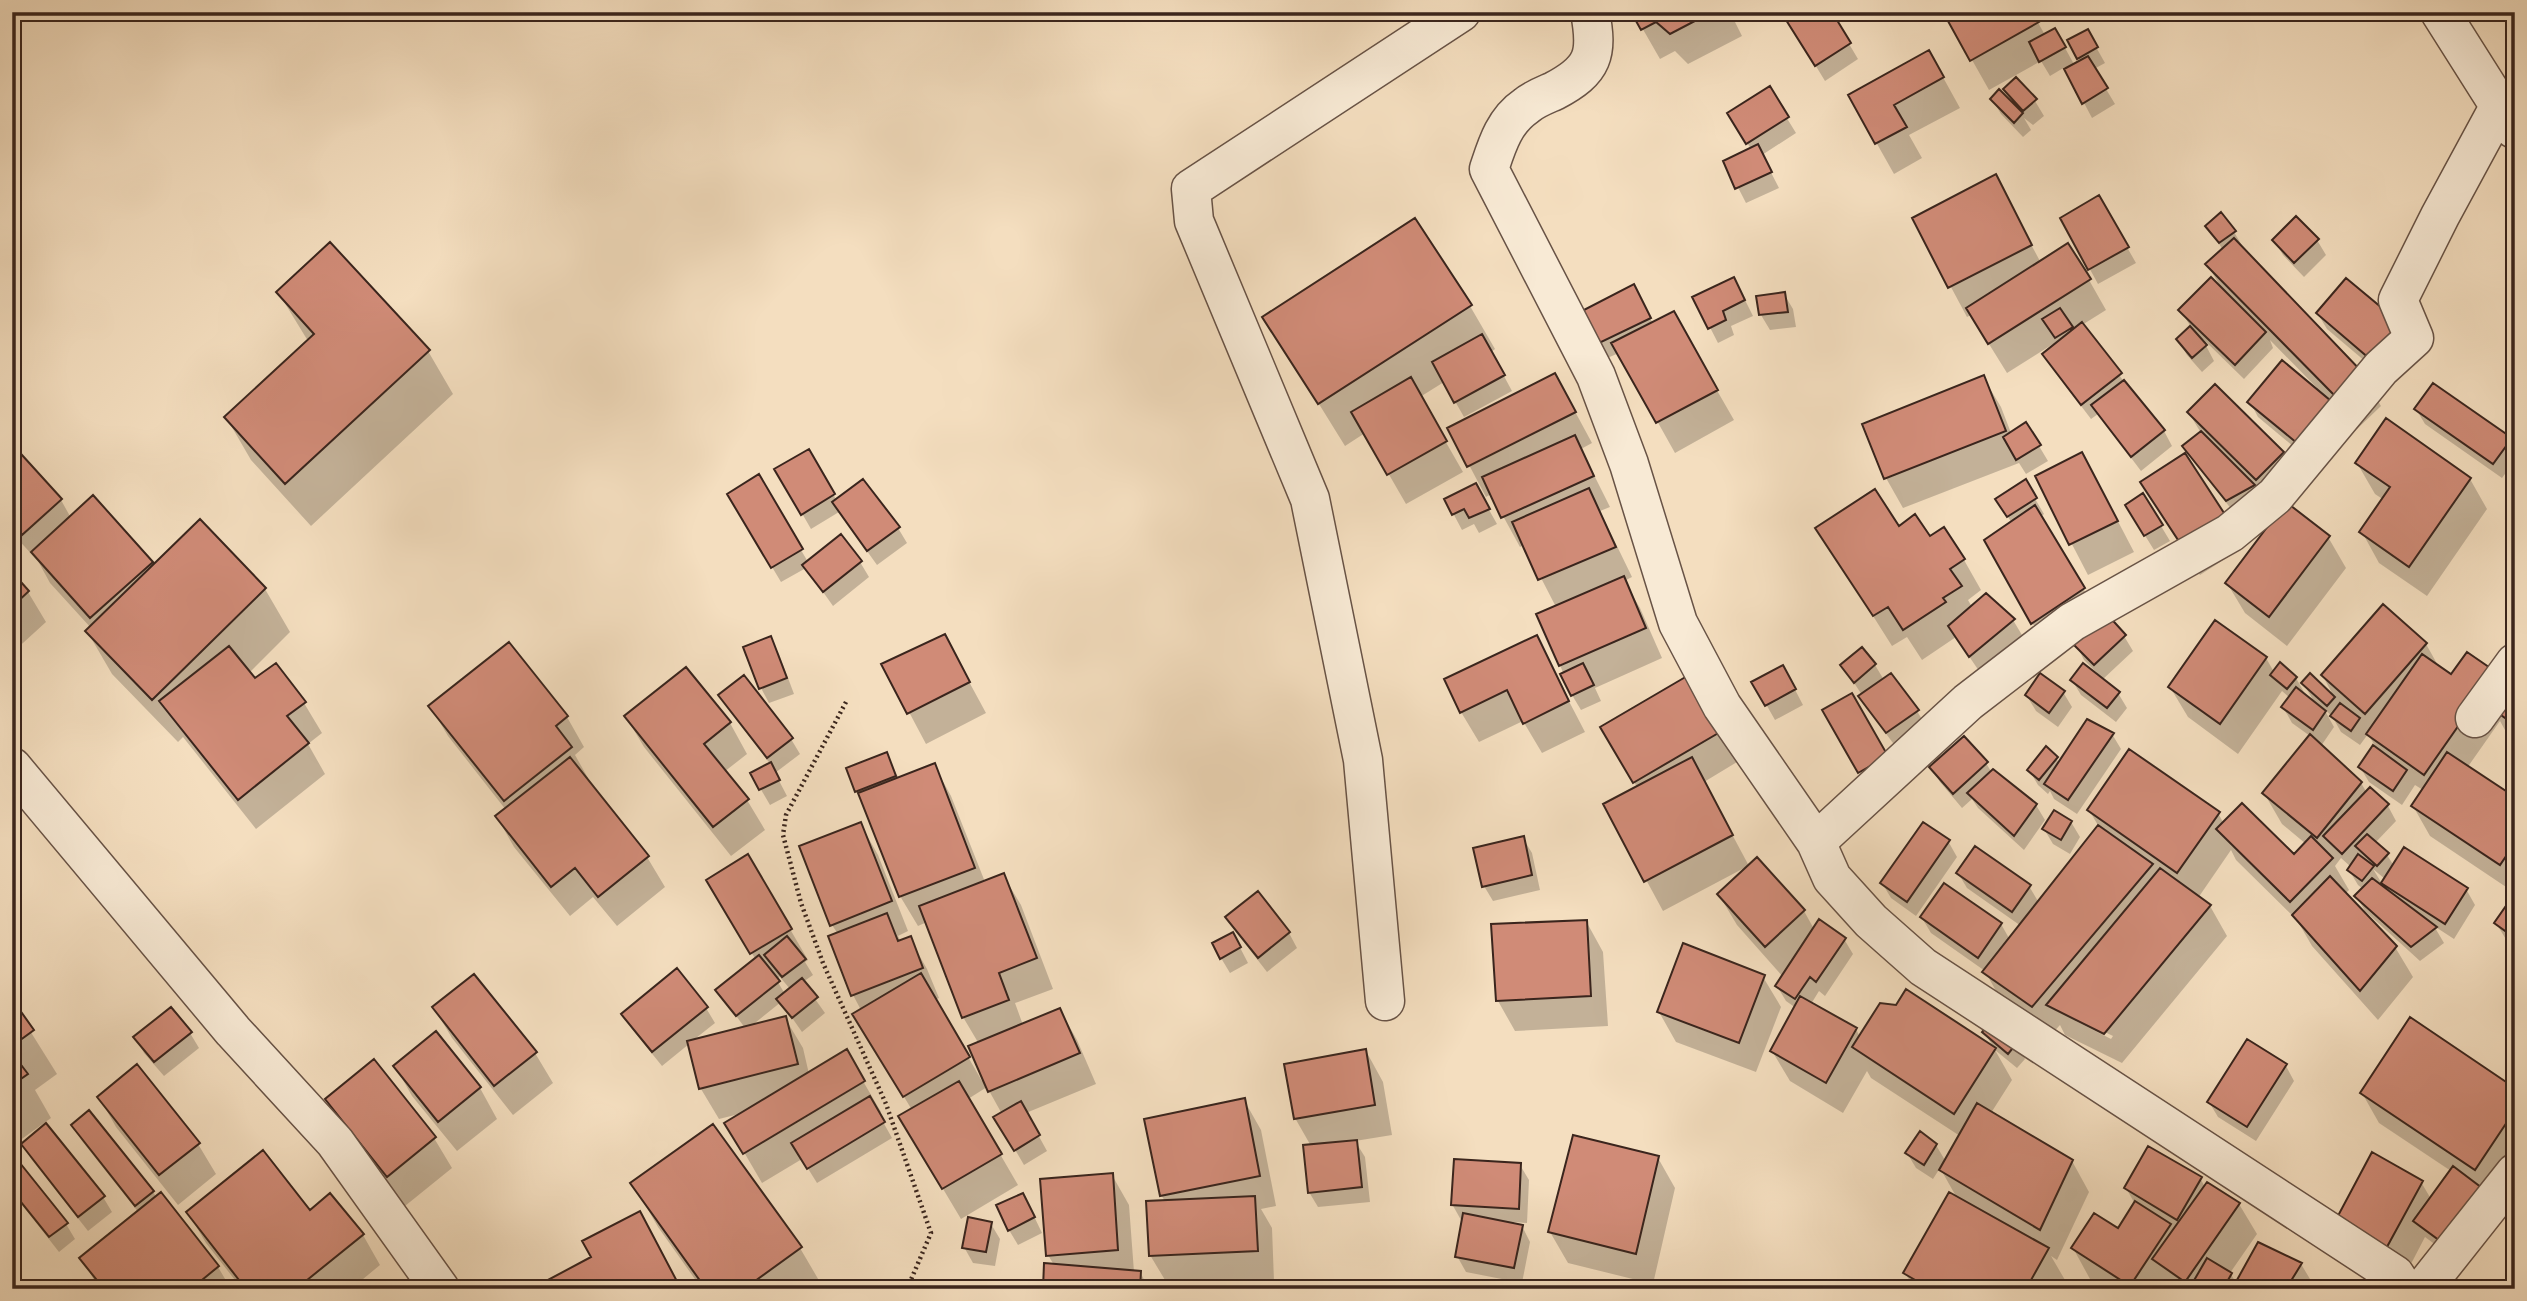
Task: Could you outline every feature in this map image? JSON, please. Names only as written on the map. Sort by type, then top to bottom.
[{"type":"street","points":[[1385,1001],[1363,761],[1310,499],[1194,220],[1191,189],[1461,12]]},
{"type":"street","points":[[1590,12],[1595,40],[1589,65],[1560,88],[1525,106],[1503,130],[1489,169],[1596,376],[1629,464],[1678,623],[1722,706],[1816,842],[1832,878],[1871,921],[1923,967],[2395,1275],[2404,1289]]},
{"type":"street","points":[[1816,842],[1968,702],[2072,622],[2230,533],[2275,496],[2381,368],[2414,338],[2398,300],[2440,216],[2507,119],[2440,12]]},
{"type":"street","points":[[2475,718],[2515,663]]},
{"type":"street","points":[[12,766],[233,1031],[335,1142],[440,1289]]},
{"type":"street","points":[[2423,1289],[2515,1173]]},
{"type":"path","points":[[846,702],[786,816],[783,835],[801,903],[822,963],[886,1104],[931,1233],[907,1289]]},
{"type":"building","points":[[1631,12],[1712,12],[1670,34],[1656,22],[1641,30]]},
{"type":"building","points":[[1781,12],[1832,12],[1851,43],[1815,66]]},
{"type":"building","points":[[1943,12],[2033,12],[2039,22],[1970,61]]},
{"type":"building","points":[[2055,28],[2066,47],[2039,62],[2029,42]]},
{"type":"building","points":[[2088,29],[2098,47],[2077,59],[2067,40]]},
{"type":"building","points":[[1929,50],[1944,77],[1894,105],[1907,127],[1875,144],[1848,95]]},
{"type":"building","points":[[2088,56],[2108,88],[2082,104],[2064,69]]},
{"type":"building","points":[[2016,77],[2037,99],[2023,111],[2003,89]]},
{"type":"building","points":[[1770,86],[1789,117],[1746,144],[1727,113]]},
{"type":"building","points":[[1999,89],[2023,113],[2014,123],[1990,99]]},
{"type":"building","points":[[1758,144],[1772,172],[1735,189],[1723,161]]},
{"type":"building","points":[[1996,174],[2032,245],[1948,288],[1912,218]]},
{"type":"building","points":[[2099,195],[2129,247],[2088,270],[2060,218]]},
{"type":"building","points":[[2221,212],[2236,231],[2219,243],[2205,226]]},
{"type":"building","points":[[2296,216],[2319,239],[2294,263],[2272,240]]},
{"type":"building","points":[[1415,218],[1472,305],[1318,404],[1262,317]]},
{"type":"building","points":[[2234,238],[2365,375],[2339,400],[2205,264]]},
{"type":"building","points":[[330,242],[430,350],[285,484],[224,417],[314,334],[276,292]]},
{"type":"building","points":[[2068,243],[2091,279],[1988,344],[1966,308]]},
{"type":"building","points":[[1734,277],[1745,300],[1723,311],[1726,320],[1708,329],[1692,297]]},
{"type":"building","points":[[2211,277],[2266,332],[2235,365],[2178,310]]},
{"type":"building","points":[[2346,278],[2400,323],[2370,359],[2316,313]]},
{"type":"building","points":[[1634,284],[1651,318],[1595,345],[1580,312]]},
{"type":"building","points":[[1785,292],[1788,312],[1759,315],[1756,296]]},
{"type":"building","points":[[2060,308],[2073,327],[2055,338],[2042,319]]},
{"type":"building","points":[[1674,311],[1718,390],[1656,423],[1611,343]]},
{"type":"building","points":[[2082,322],[2122,373],[2081,405],[2042,354]]},
{"type":"building","points":[[2190,326],[2207,345],[2192,358],[2176,339]]},
{"type":"building","points":[[1482,334],[1505,375],[1454,403],[1432,362]]},
{"type":"building","points":[[2282,360],[2331,401],[2297,443],[2247,402]]},
{"type":"building","points":[[1555,373],[1576,412],[1467,467],[1447,428]]},
{"type":"building","points":[[1984,375],[2006,431],[1884,479],[1862,424]]},
{"type":"building","points":[[1411,377],[1447,441],[1387,475],[1351,412]]},
{"type":"building","points":[[2124,380],[2165,430],[2131,457],[2091,405]]},
{"type":"building","points":[[2433,383],[2512,438],[2493,464],[2414,409]]},
{"type":"building","points":[[2215,384],[2284,452],[2256,480],[2187,412]]},
{"type":"building","points":[[2386,418],[2471,478],[2409,567],[2359,532],[2390,487],[2355,463]]},
{"type":"building","points":[[2026,422],[2041,445],[2016,460],[2003,437]]},
{"type":"building","points":[[2201,431],[2255,485],[2226,501],[2182,446]]},
{"type":"building","points":[[1575,435],[1594,476],[1501,518],[1482,477]]},
{"type":"building","points":[[12,444],[62,499],[22,535],[12,524]]},
{"type":"building","points":[[809,449],[835,494],[801,515],[774,469]]},
{"type":"building","points":[[2082,452],[2118,521],[2069,545],[2035,476]]},
{"type":"building","points":[[2185,453],[2226,516],[2182,546],[2140,482]]},
{"type":"building","points":[[759,474],[803,549],[771,568],[727,494]]},
{"type":"building","points":[[863,479],[900,527],[867,551],[832,502]]},
{"type":"building","points":[[2026,479],[2037,498],[2007,517],[1995,499]]},
{"type":"building","points":[[1476,483],[1490,509],[1469,518],[1464,509],[1452,515],[1444,499]]},
{"type":"building","points":[[1589,488],[1616,547],[1538,580],[1512,522]]},
{"type":"building","points":[[1875,489],[1899,526],[1915,514],[1930,536],[1944,527],[1965,559],[1950,569],[1962,586],[1943,598],[1946,602],[1903,630],[1888,607],[1873,616],[1815,528]]},
{"type":"building","points":[[2143,493],[2163,525],[2144,536],[2125,505]]},
{"type":"building","points":[[93,495],[153,562],[90,618],[31,552]]},
{"type":"building","points":[[2286,502],[2330,536],[2269,617],[2225,583]]},
{"type":"building","points":[[2035,505],[2085,588],[2031,624],[1984,540]]},
{"type":"building","points":[[200,519],[266,588],[152,700],[85,631]]},
{"type":"building","points":[[841,534],[862,561],[823,592],[802,565]]},
{"type":"building","points":[[12,572],[29,591],[12,607]]},
{"type":"building","points":[[1624,576],[1646,628],[1559,666],[1536,614]]},
{"type":"building","points":[[1986,593],[2015,619],[1969,657],[1948,626]]},
{"type":"building","points":[[2383,604],[2427,643],[2365,714],[2321,675]]},
{"type":"building","points":[[2106,613],[2126,635],[2094,665],[2073,644]]},
{"type":"building","points":[[2215,620],[2267,657],[2220,724],[2168,687]]},
{"type":"building","points":[[945,634],[970,682],[907,714],[881,664]]},
{"type":"building","points":[[1537,635],[1569,701],[1523,724],[1507,690],[1460,713],[1444,679]]},
{"type":"building","points":[[771,636],[787,678],[759,689],[743,647]]},
{"type":"building","points":[[509,642],[568,716],[556,726],[572,747],[504,801],[428,706]]},
{"type":"building","points":[[229,646],[255,678],[276,663],[306,702],[287,716],[309,743],[238,800],[159,701]]},
{"type":"building","points":[[1862,647],[1876,664],[1854,683],[1840,665]]},
{"type":"building","points":[[2467,652],[2496,672],[2424,775],[2366,734],[2422,654],[2451,674]]},
{"type":"building","points":[[2280,662],[2297,677],[2287,689],[2270,675]]},
{"type":"building","points":[[1583,663],[1594,685],[1571,696],[1560,674]]},
{"type":"building","points":[[2083,663],[2120,692],[2107,708],[2070,680]]},
{"type":"building","points":[[1783,665],[1796,689],[1765,706],[1751,682]]},
{"type":"building","points":[[686,667],[731,722],[704,744],[749,799],[713,827],[624,716]]},
{"type":"building","points":[[1694,672],[1727,728],[1633,783],[1600,727]]},
{"type":"building","points":[[1891,673],[1919,710],[1886,733],[1858,696]]},
{"type":"building","points":[[2040,673],[2065,691],[2049,713],[2025,695]]},
{"type":"building","points":[[2310,673],[2335,697],[2327,706],[2301,683]]},
{"type":"building","points":[[2515,673],[2515,725],[2491,708]]},
{"type":"building","points":[[744,675],[793,738],[767,758],[718,695]]},
{"type":"building","points":[[2296,687],[2326,711],[2313,730],[2281,707]]},
{"type":"building","points":[[1852,693],[1888,756],[1858,773],[1822,710]]},
{"type":"building","points":[[2340,703],[2360,718],[2351,731],[2330,716]]},
{"type":"building","points":[[2087,719],[2114,733],[2068,800],[2044,784]]},
{"type":"building","points":[[2310,734],[2362,782],[2317,838],[2262,793]]},
{"type":"building","points":[[1964,736],[1988,762],[1953,794],[1929,767]]},
{"type":"building","points":[[2373,745],[2407,770],[2393,791],[2358,767]]},
{"type":"building","points":[[2046,746],[2058,757],[2039,780],[2027,770]]},
{"type":"building","points":[[2129,749],[2220,812],[2177,873],[2087,810]]},
{"type":"building","points":[[887,752],[896,776],[855,792],[846,768]]},
{"type":"building","points":[[2447,752],[2515,797],[2515,843],[2500,865],[2411,806]]},
{"type":"building","points":[[570,757],[649,856],[598,897],[575,868],[551,887],[495,816]]},
{"type":"building","points":[[1692,757],[1733,835],[1644,882],[1603,804]]},
{"type":"building","points":[[771,762],[780,780],[759,790],[750,773]]},
{"type":"building","points":[[935,763],[975,868],[899,897],[858,793]]},
{"type":"building","points":[[1993,769],[2037,804],[2014,836],[1967,793]]},
{"type":"building","points":[[2370,787],[2389,804],[2342,854],[2323,836]]},
{"type":"building","points":[[2242,803],[2294,854],[2311,836],[2333,858],[2290,902],[2216,829]]},
{"type":"building","points":[[2054,810],[2072,821],[2061,840],[2042,829]]},
{"type":"building","points":[[861,822],[892,901],[830,926],[799,846]]},
{"type":"building","points":[[1923,822],[1950,840],[1907,902],[1880,883]]},
{"type":"building","points":[[2098,825],[2153,864],[2032,1007],[1982,972]]},
{"type":"building","points":[[2367,834],[2389,853],[2377,866],[2355,846]]},
{"type":"building","points":[[1524,836],[1532,875],[1482,887],[1473,848]]},
{"type":"building","points":[[1975,846],[2031,885],[2012,912],[1956,873]]},
{"type":"building","points":[[2404,847],[2468,888],[2445,924],[2381,883]]},
{"type":"building","points":[[748,854],[792,929],[750,954],[706,880]]},
{"type":"building","points":[[2358,854],[2374,866],[2362,881],[2347,870]]},
{"type":"building","points":[[1757,857],[1805,910],[1765,947],[1717,894]]},
{"type":"building","points":[[2160,868],[2211,905],[2104,1034],[2046,1005]]},
{"type":"building","points":[[1004,873],[1037,958],[999,973],[1009,1000],[962,1018],[919,906]]},
{"type":"building","points":[[2330,876],[2397,946],[2360,991],[2292,915]]},
{"type":"building","points":[[2372,878],[2437,927],[2411,947],[2354,896]]},
{"type":"building","points":[[1944,883],[2002,923],[1978,958],[1920,917]]},
{"type":"building","points":[[1258,891],[1290,932],[1258,958],[1225,917]]},
{"type":"building","points":[[2515,893],[2515,938],[2494,923]]},
{"type":"building","points":[[887,913],[898,941],[911,936],[923,968],[851,996],[828,936]]},
{"type":"building","points":[[1819,919],[1846,938],[1816,982],[1810,977],[1795,999],[1775,986]]},
{"type":"building","points":[[1587,920],[1591,996],[1496,1001],[1491,924]]},
{"type":"building","points":[[1233,932],[1241,947],[1220,959],[1212,943]]},
{"type":"building","points":[[787,936],[806,959],[782,977],[764,955]]},
{"type":"building","points":[[1683,943],[1765,975],[1739,1043],[1657,1012]]},
{"type":"building","points":[[759,955],[780,981],[736,1016],[715,990]]},
{"type":"building","points":[[677,968],[708,1007],[652,1052],[621,1014]]},
{"type":"building","points":[[921,973],[970,1057],[903,1097],[852,1014]]},
{"type":"building","points":[[474,974],[537,1052],[494,1086],[432,1007]]},
{"type":"building","points":[[802,978],[818,997],[792,1018],[776,999]]},
{"type":"building","points":[[1906,989],[1996,1048],[1954,1114],[1852,1047],[1880,1003],[1896,1005]]},
{"type":"building","points":[[1800,996],[1857,1028],[1826,1083],[1770,1051]]},
{"type":"building","points":[[12,999],[34,1030],[12,1046]]},
{"type":"building","points":[[171,1007],[192,1032],[154,1062],[133,1037]]},
{"type":"building","points":[[1060,1008],[1080,1053],[988,1092],[968,1046]]},
{"type":"building","points":[[786,1016],[798,1064],[699,1089],[687,1041]]},
{"type":"building","points":[[2410,1017],[2515,1088],[2515,1110],[2475,1170],[2360,1093]]},
{"type":"building","points":[[1991,1021],[2017,1043],[2008,1054],[1982,1032]]},
{"type":"building","points":[[436,1031],[481,1087],[438,1122],[393,1066]]},
{"type":"building","points":[[2247,1039],[2287,1064],[2247,1127],[2207,1102]]},
{"type":"building","points":[[847,1049],[865,1081],[743,1154],[724,1123]]},
{"type":"building","points":[[1366,1049],[1375,1105],[1294,1119],[1284,1064]]},
{"type":"building","points":[[12,1053],[28,1074],[12,1085]]},
{"type":"building","points":[[374,1059],[436,1137],[387,1177],[325,1099]]},
{"type":"building","points":[[137,1064],[200,1143],[159,1175],[97,1097]]},
{"type":"building","points":[[959,1081],[1002,1154],[942,1189],[898,1116]]},
{"type":"building","points":[[870,1096],[885,1122],[807,1169],[791,1143]]},
{"type":"building","points":[[1245,1098],[1260,1176],[1160,1196],[1144,1119]]},
{"type":"building","points":[[1021,1101],[1040,1135],[1014,1151],[993,1117]]},
{"type":"building","points":[[1977,1103],[2073,1160],[2040,1230],[1939,1170]]},
{"type":"building","points":[[89,1110],[154,1191],[135,1206],[71,1125]]},
{"type":"building","points":[[46,1123],[105,1196],[78,1217],[21,1144]]},
{"type":"building","points":[[713,1124],[802,1247],[744,1289],[706,1289],[630,1183]]},
{"type":"building","points":[[1920,1131],[1937,1144],[1924,1165],[1905,1153]]},
{"type":"building","points":[[1573,1135],[1659,1156],[1636,1254],[1548,1232]]},
{"type":"building","points":[[1357,1140],[1362,1187],[1308,1193],[1303,1145]]},
{"type":"building","points":[[2148,1146],[2202,1177],[2177,1220],[2124,1188]]},
{"type":"building","points":[[263,1150],[310,1210],[330,1193],[364,1234],[296,1289],[246,1289],[186,1212]]},
{"type":"building","points":[[2372,1152],[2423,1181],[2382,1256],[2332,1227]]},
{"type":"building","points":[[12,1153],[68,1223],[49,1237],[12,1191]]},
{"type":"building","points":[[1454,1159],[1521,1163],[1519,1209],[1451,1205]]},
{"type":"building","points":[[2453,1166],[2486,1191],[2447,1246],[2413,1221]]},
{"type":"building","points":[[1113,1173],[1118,1250],[1046,1256],[1040,1179]]},
{"type":"building","points":[[2207,1182],[2240,1203],[2185,1282],[2152,1259]]},
{"type":"building","points":[[161,1192],[219,1266],[191,1289],[104,1289],[79,1258]]},
{"type":"building","points":[[1949,1192],[2049,1248],[2026,1289],[1931,1289],[1903,1273]]},
{"type":"building","points":[[1023,1193],[1035,1217],[1008,1231],[996,1205]]},
{"type":"building","points":[[1255,1196],[1258,1251],[1149,1256],[1146,1201]]},
{"type":"building","points":[[2135,1201],[2171,1224],[2130,1286],[2071,1248],[2094,1213],[2118,1228]]},
{"type":"building","points":[[640,1211],[681,1289],[531,1289],[591,1257],[582,1241]]},
{"type":"building","points":[[1463,1213],[1523,1225],[1514,1268],[1455,1257]]},
{"type":"building","points":[[968,1217],[992,1222],[986,1252],[962,1248]]},
{"type":"building","points":[[2258,1242],[2302,1263],[2286,1289],[2232,1289]]},
{"type":"building","points":[[2207,1258],[2232,1273],[2223,1289],[2189,1289]]},
{"type":"building","points":[[1044,1263],[1141,1271],[1140,1289],[1043,1289]]}]
